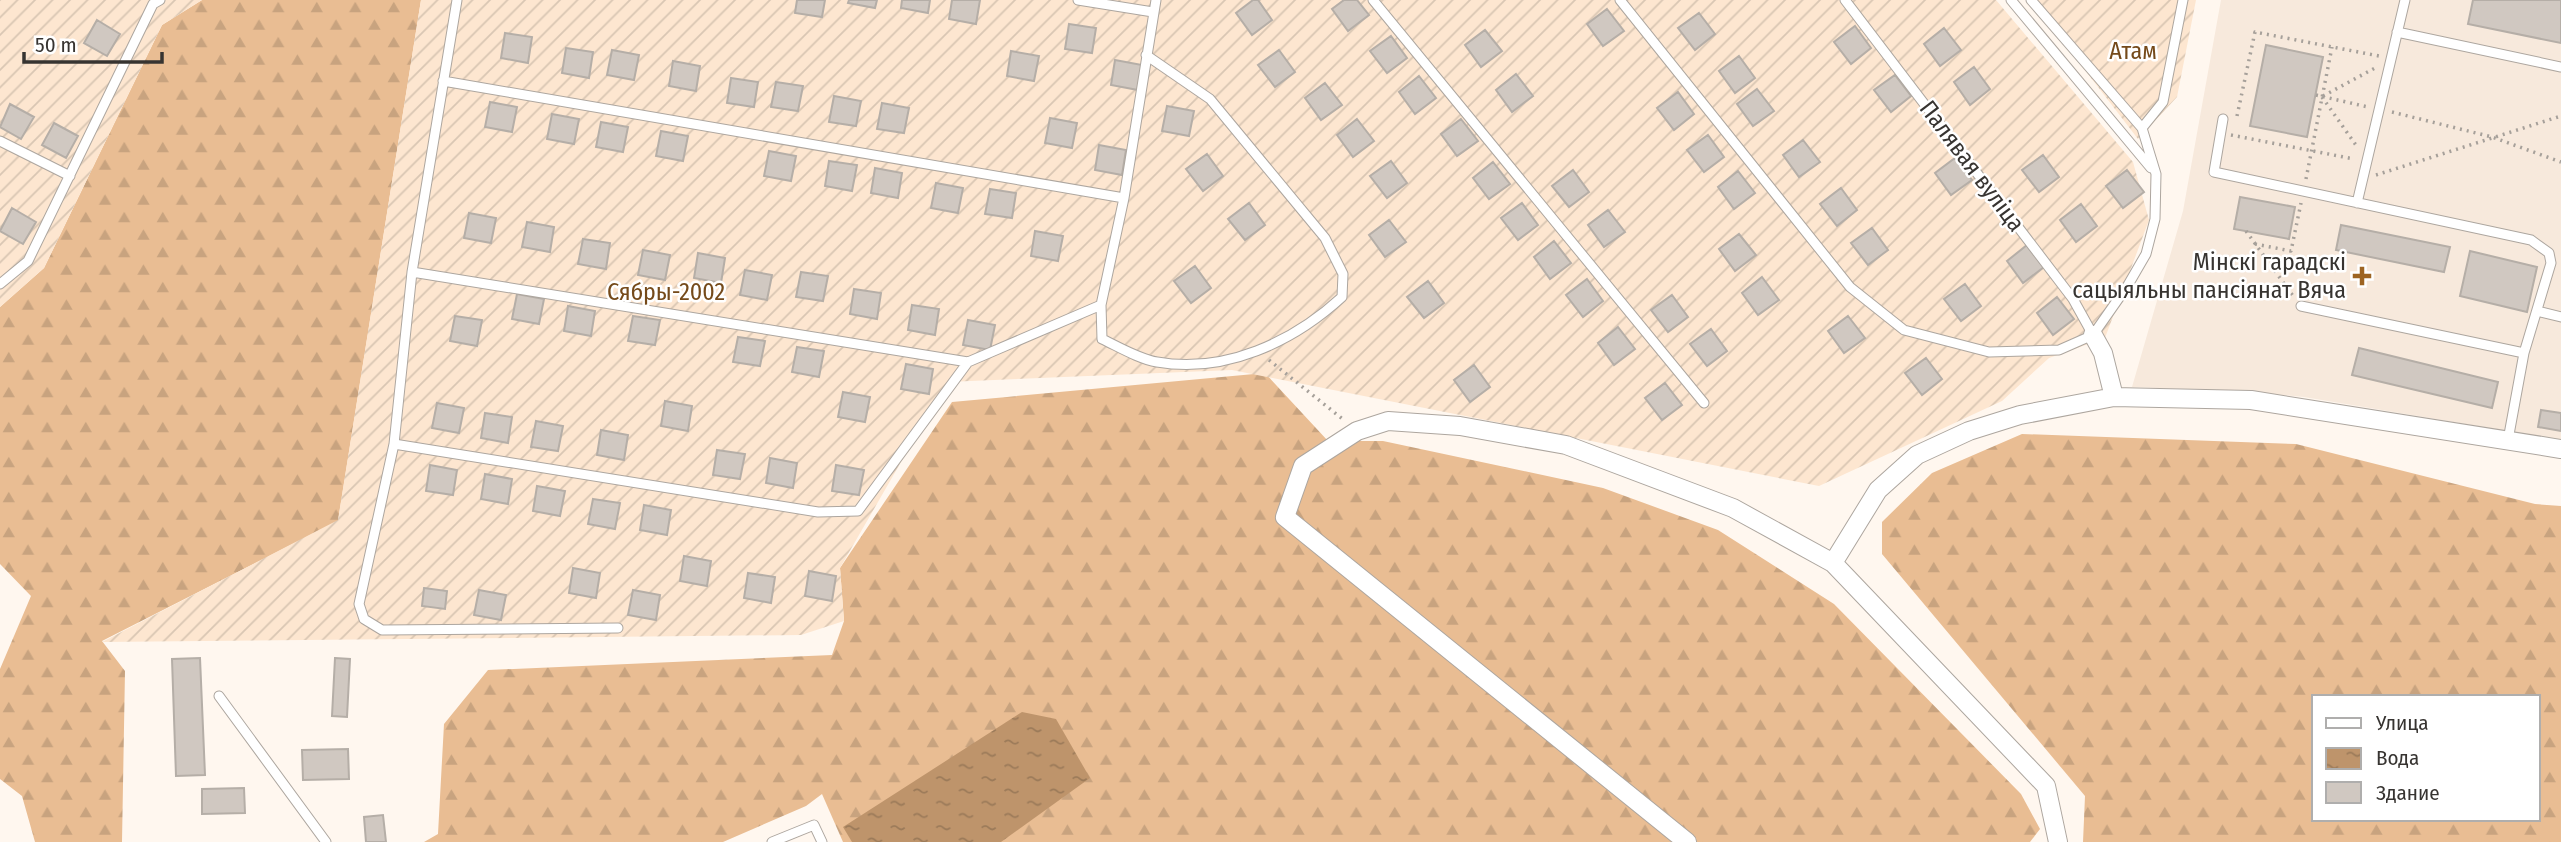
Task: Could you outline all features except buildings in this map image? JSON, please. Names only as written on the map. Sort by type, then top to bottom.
[{"type":"street","points":[[2093,335],[2103,354],[2114,397]]},
{"type":"street","points":[[1833,563],[1878,490],[1917,455],[1969,431],[2020,415],[2114,397],[2251,400],[2561,449]]},
{"type":"street","points":[[1687,842],[1285,517],[1303,466],[1357,431],[1388,421],[1460,426],[1566,444],[1733,508],[1833,563],[2046,786],[2058,842]]},
{"type":"lane","points":[[457,0],[412,272],[394,444],[359,604],[364,619],[382,630],[618,628]]},
{"type":"lane","points":[[1078,0],[1153,12]]},
{"type":"lane","points":[[1146,55],[1210,99],[1325,238],[1343,274],[1342,297],[1317,321],[1259,352],[1195,364],[1155,362],[1102,339],[1101,305],[1124,198],[1146,55],[1156,0]]},
{"type":"lane","points":[[1373,0],[1704,403]]},
{"type":"lane","points":[[1620,0],[1850,287],[1904,330],[1989,352],[2059,350],[2093,335],[2146,254],[2155,219],[2156,174],[2141,128],[2031,0]]},
{"type":"lane","name":"Палявая вуліца","points":[[1844,0],[2073,299],[2093,335]]},
{"type":"lane","points":[[2011,0],[2156,174]]},
{"type":"lane","points":[[2141,128],[2163,102],[2183,0]]},
{"type":"lane","points":[[2357,203],[2404,0]]},
{"type":"lane","points":[[0,284],[28,261],[153,1]]},
{"type":"lane","points":[[2398,32],[2561,68]]},
{"type":"lane","points":[[443,81],[1124,198]]},
{"type":"lane","points":[[2223,119],[2214,172],[2531,240],[2549,253],[2556,263],[2524,353],[2508,440]]},
{"type":"lane","points":[[0,141],[70,177]]},
{"type":"lane","points":[[412,272],[968,362]]},
{"type":"lane","points":[[394,444],[818,512],[858,510],[968,362],[1101,305]]},
{"type":"lane","points":[[2301,306],[2524,353]]},
{"type":"lane","points":[[2537,312],[2561,317]]},
{"type":"lane","points":[[219,696],[326,842]]},
{"type":"lane","points":[[772,842],[814,825],[822,842]]},
{"type":"path","points":[[2233,136],[2255,32],[2392,58]]},
{"type":"path","points":[[2255,244],[2291,251],[2332,47]]},
{"type":"path","points":[[2322,97],[2392,58]]},
{"type":"path","points":[[2316,95],[2492,137],[2561,162]]},
{"type":"path","points":[[2322,97],[2367,162]]},
{"type":"path","points":[[2363,179],[2561,116]]},
{"type":"path","points":[[2221,133],[2367,162]]},
{"type":"path","points":[[2246,231],[2301,306]]},
{"type":"path","points":[[1259,352],[1357,431]]},
{"type":"shaded area","name":"Мінскі гарадскі сацыяльны пансіянат Вяча","points":[[2221,0],[2561,0],[2561,440],[2304,397],[2239,391],[2132,387],[2183,211]]},
{"type":"green space","points":[[0,0],[202,0],[162,25],[44,268],[0,307]]},
{"type":"green space","points":[[202,0],[421,0],[338,521],[102,641],[125,671],[122,842],[35,842],[22,796],[0,779],[0,669],[31,596],[0,564],[0,307],[44,268],[162,25]]},
{"type":"green space","name":"Сябры-2002","points":[[421,0],[1996,0],[2133,162],[2149,220],[2105,338],[2049,358],[2002,401],[1819,486],[1232,370],[947,382],[840,568],[844,621],[801,635],[102,642],[338,520]]},
{"type":"green space","name":"Атам","points":[[2031,0],[2196,0],[2177,97],[2138,139]]},
{"type":"green space","points":[[1265,373],[1328,441],[1383,441],[1603,488],[1718,530],[1834,604],[2021,794],[2040,829],[2030,842],[843,842],[822,794],[806,806],[723,842],[424,842],[438,834],[444,724],[488,670],[832,655],[844,621],[840,568],[952,402]]},
{"type":"green space","points":[[2022,434],[2296,444],[2535,504],[2561,506],[2561,842],[2083,842],[2085,796],[1882,554],[1882,522],[1932,473]]},
{"type":"water","points":[[1022,712],[1056,719],[1090,778],[1001,842],[852,842],[843,827]]},
{"type":"place","name":"Мінскі гарадскі сацыяльны пансіянат Вяча","points":[[2362,276]]}]
